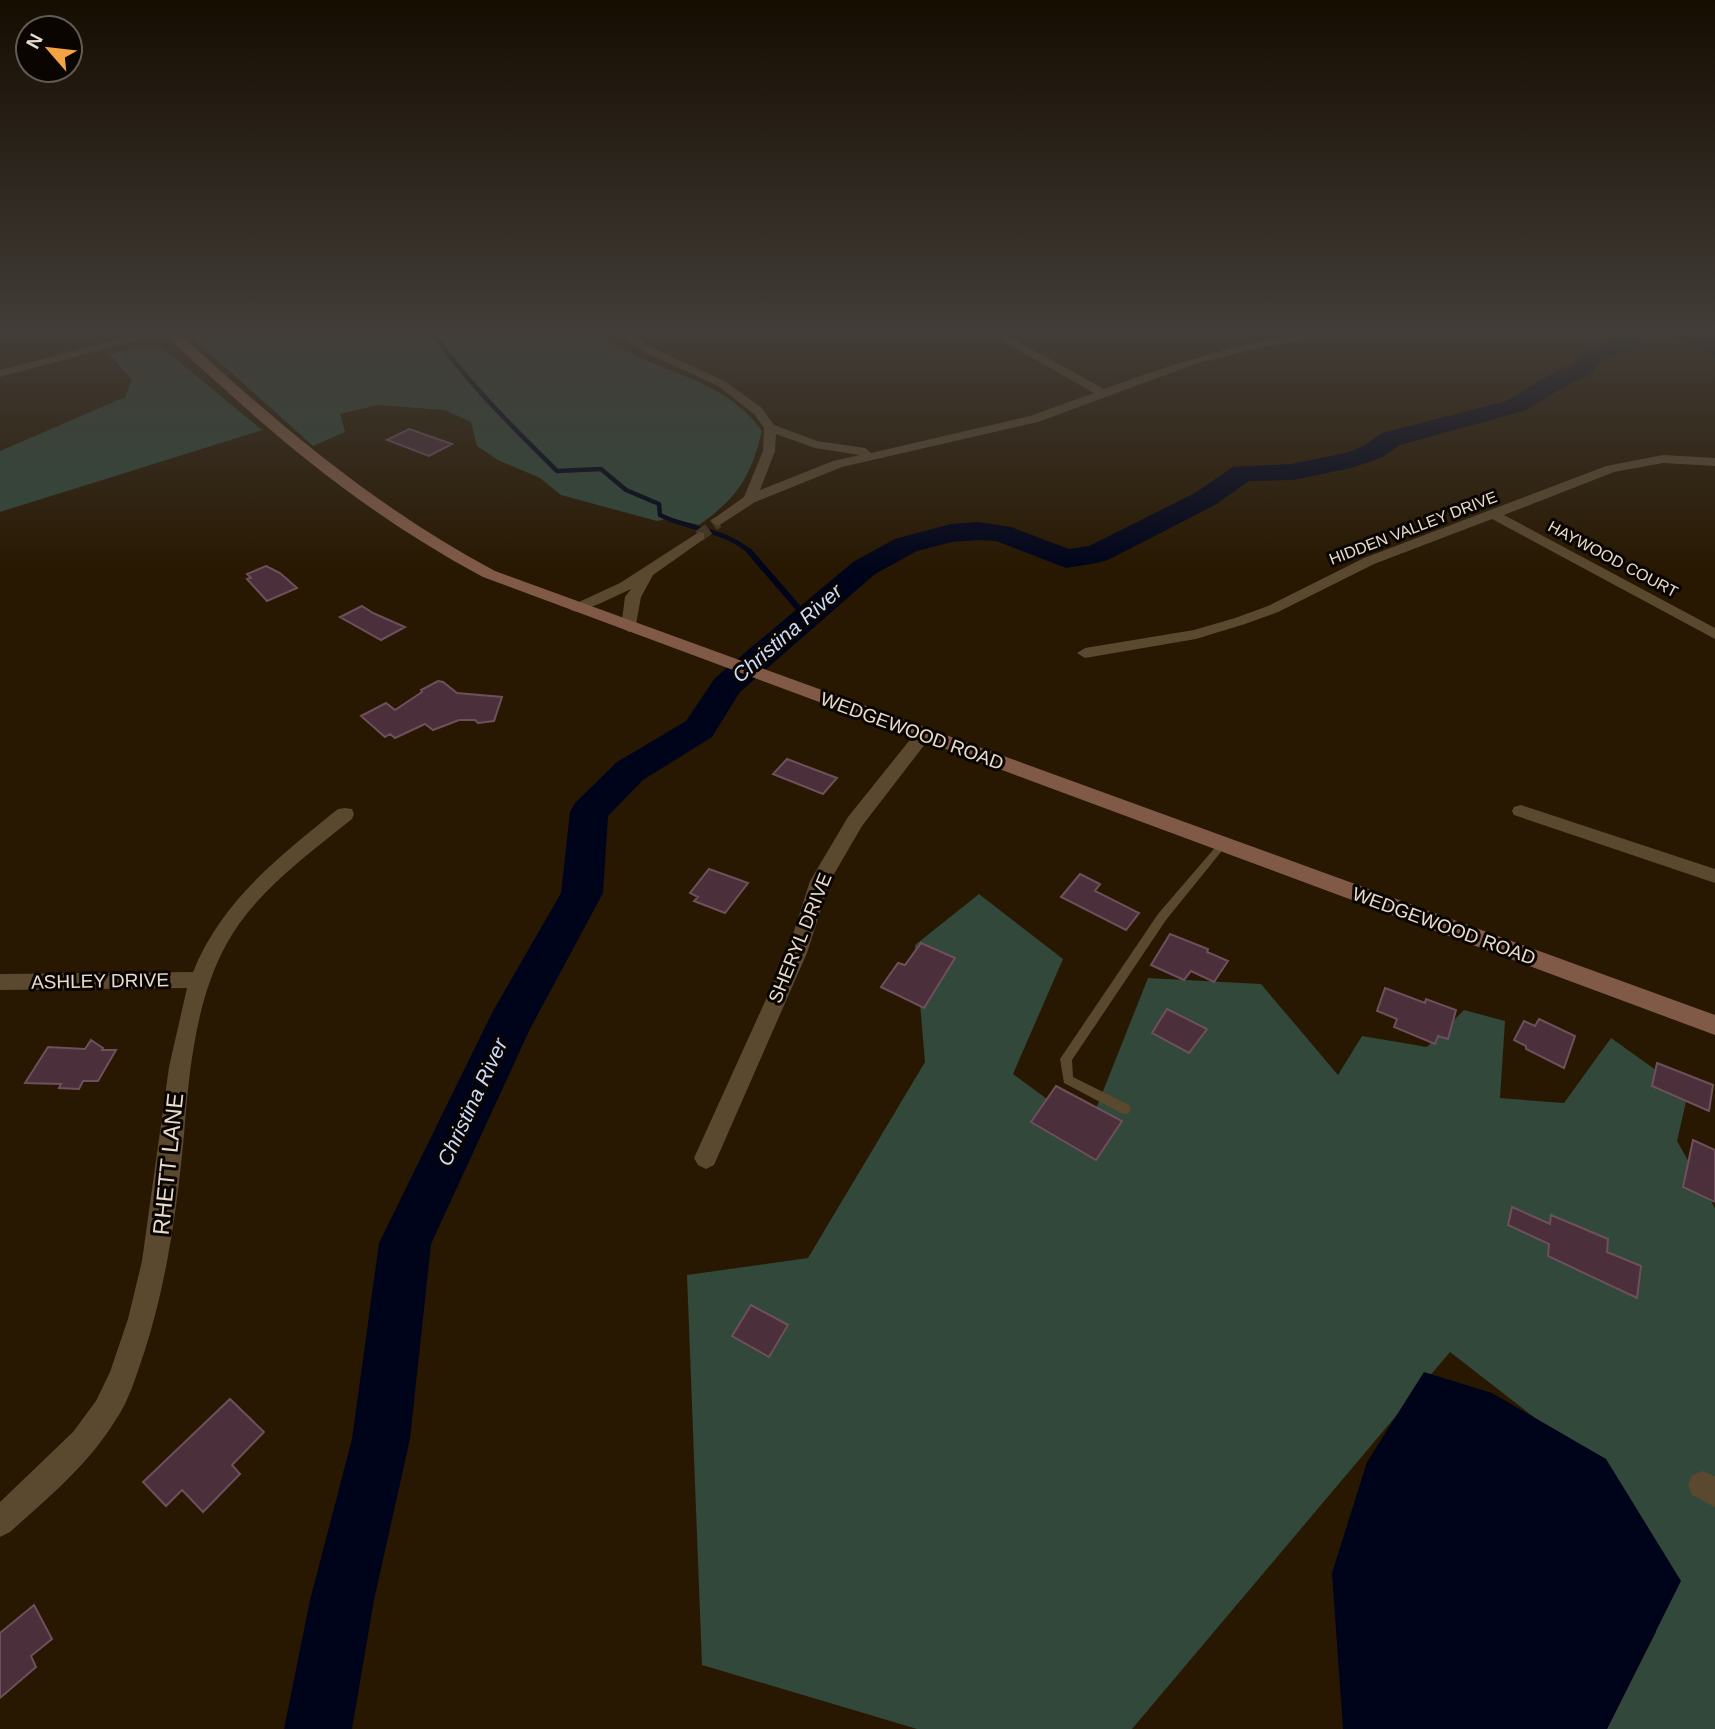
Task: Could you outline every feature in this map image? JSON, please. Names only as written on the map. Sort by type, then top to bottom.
[{"type":"street","name":"WEDGEWOOD ROAD","points":[[256,411],[321,465],[435,546],[489,574],[1715,1025]]},
{"type":"street","points":[[758,411],[770,428],[815,444],[877,454]]},
{"type":"street","points":[[718,522],[750,499],[807,475],[877,454],[1034,419],[1057,411]]},
{"type":"street","points":[[750,499],[769,451],[770,428]]},
{"type":"street","name":"HIDDEN VALLEY DRIVE","points":[[1085,653],[1196,634],[1240,621],[1273,609],[1369,561],[1611,469],[1663,459],[1715,462]]},
{"type":"street","name":"HAYWOOD COURT","points":[[1494,515],[1715,634]]},
{"type":"street","points":[[576,607],[595,601],[650,572],[699,536]]},
{"type":"street","points":[[629,627],[633,597],[650,572]]},
{"type":"street","name":"SHERYL DRIVE","points":[[706,1158],[797,953],[820,880],[855,822],[923,735]]},
{"type":"street","points":[[1521,811],[1715,876]]},
{"type":"street","name":"RHETT LANE","points":[[0,1522],[41,1486],[86,1438],[106,1411],[121,1382],[141,1320],[161,1237],[180,1060],[200,980],[226,928],[257,889],[345,814]]},
{"type":"street","name":"ASHLEY DRIVE","points":[[0,982],[200,980]]},
{"type":"lane","points":[[1125,1110],[1069,1080],[1066,1059],[1163,917],[1222,845]]},
{"type":"green space","points":[[93,411],[239,411],[262,430],[0,512],[0,451]]},
{"type":"green space","points":[[274,411],[354,411],[340,414],[345,432],[313,446]]},
{"type":"green space","points":[[446,411],[743,411],[762,431],[753,461],[741,485],[733,496],[699,525],[670,518],[657,521],[561,495],[540,478],[498,460],[477,446],[471,422]]},
{"type":"green space","points":[[979,894],[1063,959],[1013,1074],[1088,1129],[1148,978],[1261,984],[1338,1075],[1362,1036],[1427,1047],[1464,1010],[1505,1021],[1500,1098],[1564,1103],[1611,1038],[1688,1093],[1677,1141],[1715,1208],[1715,1729],[1607,1729],[1656,1632],[1621,1485],[1450,1352],[1132,1729],[917,1729],[702,1665],[687,1275],[808,1258],[925,1062],[915,945]]},
{"type":"water","points":[[1424,1372],[1492,1393],[1606,1459],[1681,1581],[1607,1729],[1343,1729],[1332,1573],[1367,1462]]},
{"type":"building","points":[[409,429],[452,444],[429,456],[387,440]]},
{"type":"building","points":[[266,566],[280,573],[297,588],[267,601],[247,579],[251,578],[247,574]]},
{"type":"building","points":[[362,606],[405,627],[381,640],[340,617]]},
{"type":"building","points":[[438,681],[457,693],[502,697],[494,721],[478,723],[475,720],[459,720],[433,730],[425,724],[395,738],[390,734],[385,737],[361,716],[386,703],[395,710]]},
{"type":"building","points":[[787,759],[837,778],[823,794],[773,774]]},
{"type":"building","points":[[709,869],[748,883],[725,913],[694,901],[698,897],[690,893]]},
{"type":"building","points":[[1080,874],[1100,884],[1095,891],[1139,913],[1126,930],[1061,897]]},
{"type":"building","points":[[1170,934],[1208,949],[1207,952],[1228,961],[1214,982],[1191,971],[1184,980],[1151,965]]},
{"type":"building","points":[[921,943],[955,958],[924,1008],[881,987],[898,963],[905,965]]},
{"type":"building","points":[[1385,988],[1425,1003],[1426,999],[1456,1010],[1448,1039],[1438,1036],[1435,1044],[1394,1027],[1397,1019],[1377,1011]]},
{"type":"building","points":[[1167,1009],[1207,1029],[1189,1053],[1152,1033]]},
{"type":"building","points":[[1539,1019],[1575,1036],[1564,1068],[1514,1040],[1524,1021],[1535,1026]]},
{"type":"building","points":[[91,1040],[103,1048],[102,1050],[116,1050],[98,1081],[83,1081],[79,1089],[59,1088],[61,1084],[25,1083],[48,1047],[85,1049]]},
{"type":"building","points":[[1657,1063],[1713,1085],[1709,1111],[1652,1086]]},
{"type":"building","points":[[1056,1086],[1122,1121],[1096,1160],[1031,1122]]},
{"type":"building","points":[[1693,1140],[1715,1150],[1715,1202],[1683,1187]]},
{"type":"building","points":[[1512,1207],[1550,1224],[1551,1215],[1608,1239],[1607,1252],[1641,1266],[1637,1298],[1548,1256],[1549,1244],[1508,1225]]},
{"type":"building","points":[[751,1305],[788,1325],[769,1357],[732,1336]]},
{"type":"building","points":[[230,1399],[264,1432],[232,1465],[240,1474],[203,1512],[182,1490],[166,1506],[143,1482]]},
{"type":"building","points":[[34,1605],[52,1639],[31,1656],[36,1667],[0,1698],[0,1633]]},
{"type":"waterway","points":[[498,411],[557,471],[601,469],[626,490],[659,504],[660,515],[719,534],[750,552]]},
{"type":"waterway","name":"Christina River","points":[[318,1729],[342,1600],[381,1439],[405,1243],[509,1024],[582,893],[589,812],[630,771],[699,729],[727,685],[864,568],[906,545],[951,533],[978,531],[1001,533],[1066,559],[1097,554],[1205,499],[1243,473],[1293,472],[1316,465],[1351,460],[1374,451],[1391,439],[1497,411]]},
{"type":"waterway","points":[[750,552],[807,618]]},
{"type":"tunnel","points":[[699,536],[718,522]]}]
